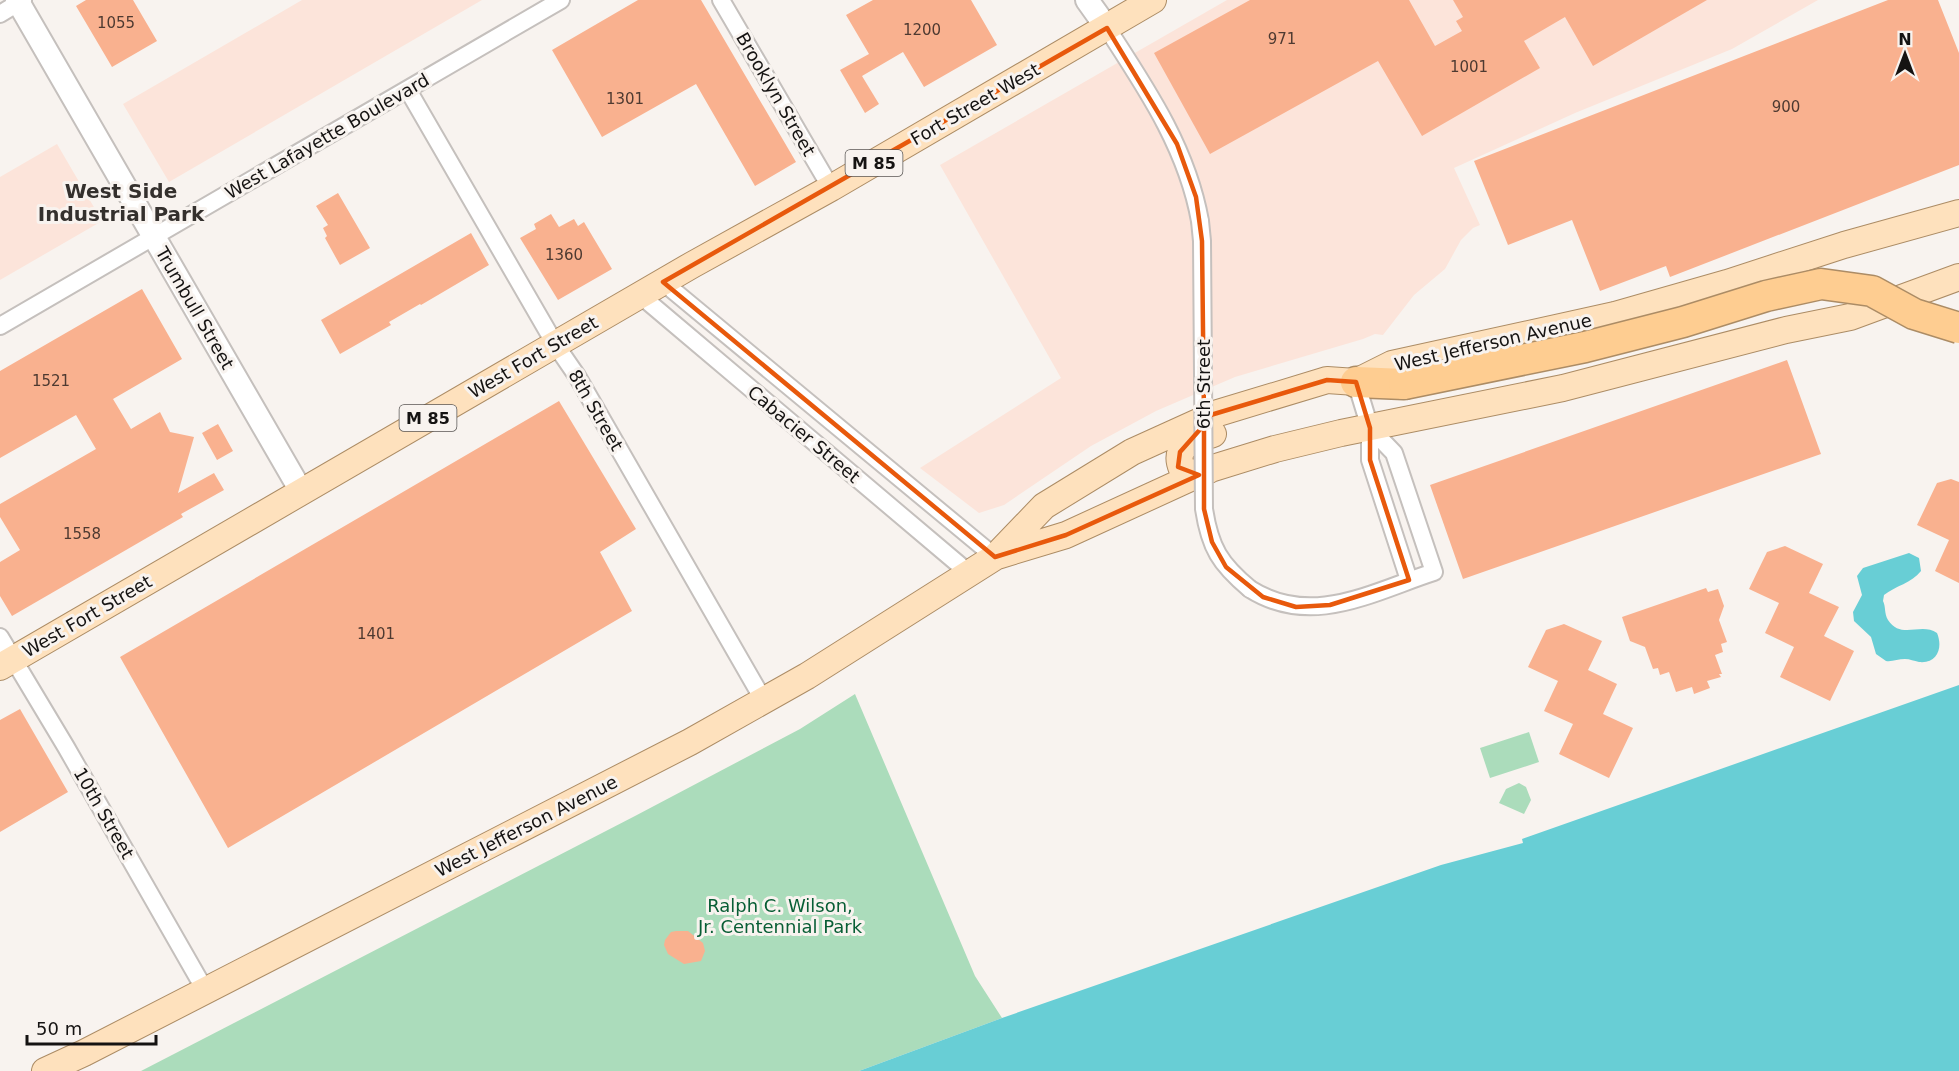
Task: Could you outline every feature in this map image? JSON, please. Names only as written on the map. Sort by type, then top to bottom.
[{"type":"highway","points":[[1356,382],[1404,384],[1585,347],[1683,322],[1766,296],[1821,284],[1872,291],[1914,314],[1959,328]]},
{"type":"main road","name":"Fort Street West","points":[[640,295],[753,229],[831,188],[1153,0]]},
{"type":"main road","name":"West Jefferson Avenue","points":[[45,1071],[690,742],[764,701],[840,656],[994,557],[1044,506],[1132,452],[1218,413],[1327,380],[1356,382],[1392,364],[1615,315],[1737,280],[1844,245],[1959,213]]},
{"type":"main road","name":"West Jefferson Avenue","points":[[994,557],[1066,535],[1210,469],[1275,449],[1563,388],[1786,330],[1850,317],[1959,277]]},
{"type":"main road","name":"West Fort Street","points":[[7,663],[640,295]]},
{"type":"main road","points":[[1210,469],[1192,473],[1182,469],[1179,461],[1180,452],[1188,444],[1273,409],[1306,387]]},
{"type":"street","name":"West Lafayette Boulevard","points":[[0,326],[561,0]]},
{"type":"street","name":"Brooklyn Street","points":[[721,0],[831,188]]},
{"type":"street","name":"6th Street","points":[[1087,0],[1107,28],[1177,144],[1188,169],[1200,220],[1202,241],[1204,509],[1207,527],[1218,555],[1226,567],[1250,589],[1277,602],[1296,607],[1313,607],[1350,601],[1434,572],[1394,453],[1370,428]]},
{"type":"street","name":"Trumbull Street","points":[[15,4],[155,237],[301,491]]},
{"type":"street","name":"8th Street","points":[[408,90],[555,344],[583,386],[764,701]]},
{"type":"street","name":"Cabacier Street","points":[[663,282],[994,557]]},
{"type":"street","name":"Cabacier Street","points":[[640,295],[969,573]]},
{"type":"street","points":[[1356,382],[1370,428],[1370,460],[1410,580]]},
{"type":"street","name":"10th Street","points":[[0,637],[7,663],[205,990]]},
{"type":"highlighted area","points":[[1107,28],[1177,144],[1196,197],[1202,241],[1204,417],[1327,380],[1356,382],[1370,428],[1370,460],[1409,580],[1330,605],[1296,607],[1263,597],[1226,567],[1212,542],[1204,509],[1204,425],[1180,452],[1178,467],[1199,475],[1066,535],[995,557],[663,282]]},
{"type":"shaded area","points":[[302,0],[482,0],[169,182],[123,104]]},
{"type":"shaded area","points":[[1227,0],[1818,0],[1732,49],[1575,113],[1454,168],[1480,225],[1473,228],[1461,240],[1445,269],[1414,295],[1383,335],[1375,334],[1235,377],[1156,411],[1091,446],[1004,505],[979,513],[920,468],[1061,378],[940,165]]},
{"type":"shaded area","points":[[57,144],[102,221],[0,280],[0,177]]},
{"type":"green space","name":"Ralph C. Wilson, Jr. Centennial Park","points":[[855,694],[975,976],[1002,1018],[859,1071],[141,1071],[800,729]]},
{"type":"green space","points":[[1529,732],[1539,762],[1490,778],[1480,748]]},
{"type":"green space","points":[[1519,783],[1526,787],[1531,800],[1524,814],[1499,803],[1506,789]]},
{"type":"water","points":[[1909,553],[1919,558],[1921,571],[1913,579],[1884,595],[1886,615],[1893,626],[1899,629],[1924,629],[1937,633],[1939,649],[1935,657],[1925,662],[1905,659],[1886,661],[1876,654],[1871,637],[1854,621],[1853,612],[1862,595],[1857,576],[1863,568]]},
{"type":"water","points":[[1959,685],[1959,1071],[859,1071],[1002,1018],[1441,865],[1523,843],[1522,839]]},
{"type":"building","points":[[86,0],[133,0],[157,41],[112,67],[76,6]]},
{"type":"building","points":[[638,0],[701,0],[796,162],[755,186],[696,84],[602,137],[552,50]]},
{"type":"building","points":[[873,0],[971,0],[997,45],[924,87],[903,52],[862,76],[879,104],[865,113],[840,70],[869,54],[846,15]]},
{"type":"building","points":[[1250,0],[1409,0],[1435,46],[1462,31],[1456,21],[1463,17],[1453,0],[1707,0],[1593,66],[1565,17],[1524,41],[1540,68],[1422,136],[1378,61],[1210,154],[1154,53]]},
{"type":"building","points":[[1888,0],[1938,0],[1959,53],[1959,165],[1670,277],[1666,266],[1600,291],[1572,220],[1508,245],[1474,161]]},
{"type":"building","points":[[338,193],[370,248],[340,265],[325,238],[327,236],[323,228],[328,225],[316,206]]},
{"type":"building","points":[[551,214],[559,227],[574,219],[578,226],[584,222],[612,269],[558,300],[520,238],[536,229],[534,224]]},
{"type":"building","points":[[471,233],[489,265],[389,322],[391,325],[340,354],[321,320]]},
{"type":"building","points":[[142,289],[182,359],[113,399],[131,429],[160,412],[170,432],[194,437],[178,493],[214,473],[224,490],[181,514],[183,517],[12,616],[0,596],[0,562],[20,550],[0,517],[0,504],[96,449],[76,415],[0,458],[0,371]]},
{"type":"building","points":[[1787,360],[1821,454],[1463,579],[1430,485]]},
{"type":"building","points":[[559,401],[636,529],[600,552],[632,611],[228,848],[120,657]]},
{"type":"building","points":[[218,424],[233,451],[217,460],[202,433]]},
{"type":"building","points":[[1951,479],[1959,482],[1959,583],[1935,571],[1949,540],[1917,525],[1937,483]]},
{"type":"building","points":[[1785,546],[1823,564],[1809,593],[1839,607],[1824,636],[1854,651],[1830,701],[1780,677],[1794,647],[1765,633],[1779,603],[1749,589],[1767,552]]},
{"type":"building","points":[[1706,588],[1708,592],[1718,589],[1724,606],[1719,620],[1727,642],[1721,644],[1723,652],[1715,655],[1722,674],[1719,674],[1721,677],[1707,681],[1710,688],[1694,694],[1692,687],[1676,692],[1669,672],[1660,675],[1658,668],[1653,669],[1645,647],[1630,641],[1622,617]]},
{"type":"building","points":[[1564,624],[1602,641],[1588,670],[1617,684],[1603,714],[1633,728],[1609,778],[1559,754],[1573,724],[1544,711],[1558,681],[1528,667],[1546,630]]},
{"type":"building","points":[[20,709],[68,792],[0,832],[0,720]]},
{"type":"building","points":[[688,931],[703,943],[705,951],[701,961],[684,964],[668,954],[664,945],[665,940],[671,932]]},
{"type":"district","name":"West Side Industrial Park","points":[[121,202]]}]
